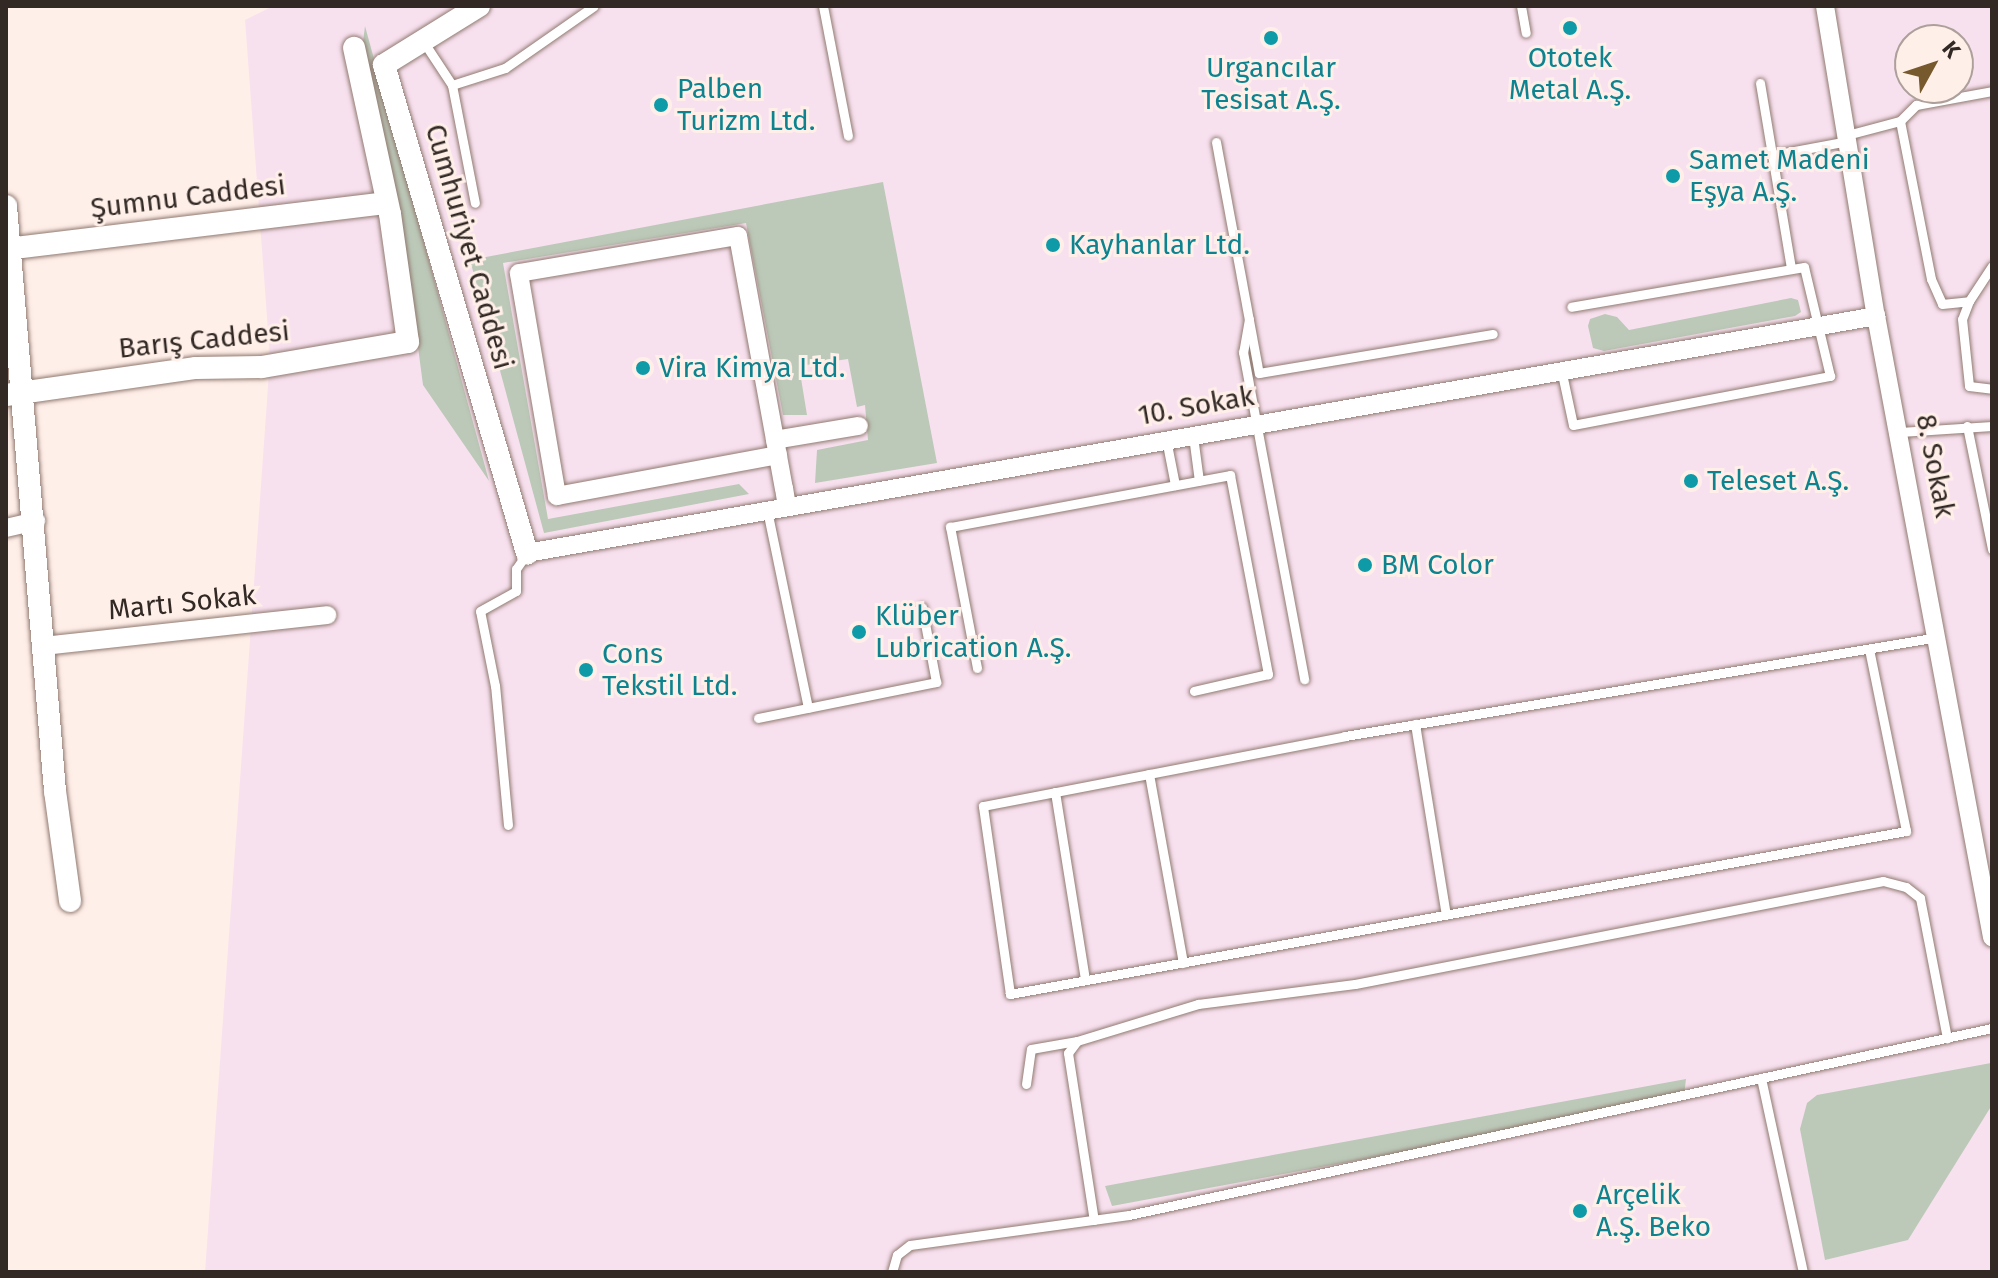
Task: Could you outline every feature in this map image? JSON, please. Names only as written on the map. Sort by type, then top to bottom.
[{"type":"street","name":"Cumhuriyet Caddesi","points":[[479,6],[384,65],[527,553]]},
{"type":"street","name":"8. Sokak","points":[[1825,6],[1876,316],[1992,937]]},
{"type":"street","name":"Barış Caddesi","points":[[15,394],[196,368],[262,367],[408,342],[390,214],[354,48]]},
{"type":"street","name":"Şumnu Caddesi","points":[[7,248],[378,204]]},
{"type":"street","points":[[6,206],[15,394],[36,521],[43,646],[70,901]]},
{"type":"street","points":[[787,507],[776,447],[738,236],[519,273],[557,496],[776,447],[859,426]]},
{"type":"street","name":"10. Sokak","points":[[527,553],[1876,316]]},
{"type":"street","points":[[6,528],[36,521]]},
{"type":"street","name":"Martı Sokak","points":[[43,646],[327,615]]},
{"type":"lane","points":[[452,85],[505,68],[594,6]]},
{"type":"lane","points":[[823,6],[848,136]]},
{"type":"lane","points":[[1521,6],[1526,33]]},
{"type":"lane","points":[[422,40],[452,85],[475,203]]},
{"type":"lane","points":[[1760,83],[1791,268]]},
{"type":"lane","points":[[1772,155],[1848,138],[1900,121],[1916,105],[1992,91]]},
{"type":"lane","points":[[1900,121],[1937,296],[1949,306],[1969,301]]},
{"type":"lane","points":[[1216,142],[1259,373],[1493,334]]},
{"type":"lane","points":[[1992,266],[1969,301],[1962,319],[1969,386],[1992,389]]},
{"type":"lane","points":[[1561,369],[1573,425],[1830,376],[1804,267],[1571,307]]},
{"type":"lane","points":[[1249,319],[1243,352],[1304,679]]},
{"type":"lane","points":[[1967,426],[1992,549]]},
{"type":"lane","points":[[1900,432],[1992,426]]},
{"type":"lane","points":[[1192,435],[1199,481]]},
{"type":"lane","points":[[1166,439],[1175,485]]},
{"type":"lane","points":[[977,668],[950,527],[1230,475],[1268,674],[1194,691]]},
{"type":"lane","points":[[767,510],[808,708]]},
{"type":"lane","points":[[508,825],[495,686],[480,611],[516,591],[516,569],[527,553]]},
{"type":"lane","points":[[758,718],[936,682],[922,607]]},
{"type":"lane","points":[[1869,649],[1906,831],[1010,994],[983,806],[1415,724],[1938,637]]},
{"type":"lane","points":[[1415,724],[1446,915]]},
{"type":"lane","points":[[1149,774],[1183,963]]},
{"type":"lane","points":[[1055,792],[1085,980]]},
{"type":"lane","points":[[1026,1084],[1031,1049],[1077,1041],[1198,1004],[1355,984],[1883,881],[1906,887],[1920,898],[1947,1038]]},
{"type":"lane","points":[[892,1272],[897,1255],[910,1245],[1094,1220],[1992,1028]]},
{"type":"lane","points":[[1077,1041],[1068,1053],[1094,1220]]},
{"type":"lane","points":[[1761,1078],[1803,1272]]},
{"type":"shaded area","points":[[273,6],[1992,6],[1992,1272],[205,1272],[270,358],[245,20]]},
{"type":"green space","points":[[365,26],[489,481],[423,385],[401,218],[361,58]]},
{"type":"green space","points":[[883,182],[937,463],[815,483],[817,450],[868,440],[865,405],[857,407],[848,359],[799,366],[807,415],[783,415],[746,223],[503,263],[548,519],[739,484],[749,494],[544,533],[470,260]]},
{"type":"green space","points":[[1791,298],[1798,300],[1801,312],[1795,316],[1604,351],[1593,348],[1588,326],[1590,319],[1605,314],[1617,317],[1629,330]]},
{"type":"green space","points":[[1991,1063],[1992,1105],[1908,1240],[1825,1260],[1800,1129],[1807,1103],[1817,1095]]},
{"type":"green space","points":[[1686,1079],[1684,1095],[1671,1102],[1112,1206],[1105,1186]]},
{"type":"place","name":"Ototek Metal A.Ş.","points":[[1570,28]]},
{"type":"place","name":"Urgancılar Tesisat A.Ş.","points":[[1271,38]]},
{"type":"place","name":"Palben Turizm Ltd.","points":[[661,105]]},
{"type":"place","name":"Samet Madeni Eşya A.Ş.","points":[[1673,176]]},
{"type":"place","name":"Kayhanlar Ltd.","points":[[1053,245]]},
{"type":"place","name":"Vira Kimya Ltd.","points":[[643,368]]},
{"type":"place","name":"Teleset A.Ş.","points":[[1691,481]]},
{"type":"place","name":"BM Color","points":[[1365,565]]},
{"type":"place","name":"Klüber Lubrication A.Ş.","points":[[859,632]]},
{"type":"place","name":"Cons Tekstil Ltd.","points":[[586,670]]},
{"type":"place","name":"Arçelik A.Ş. Beko","points":[[1580,1211]]}]
